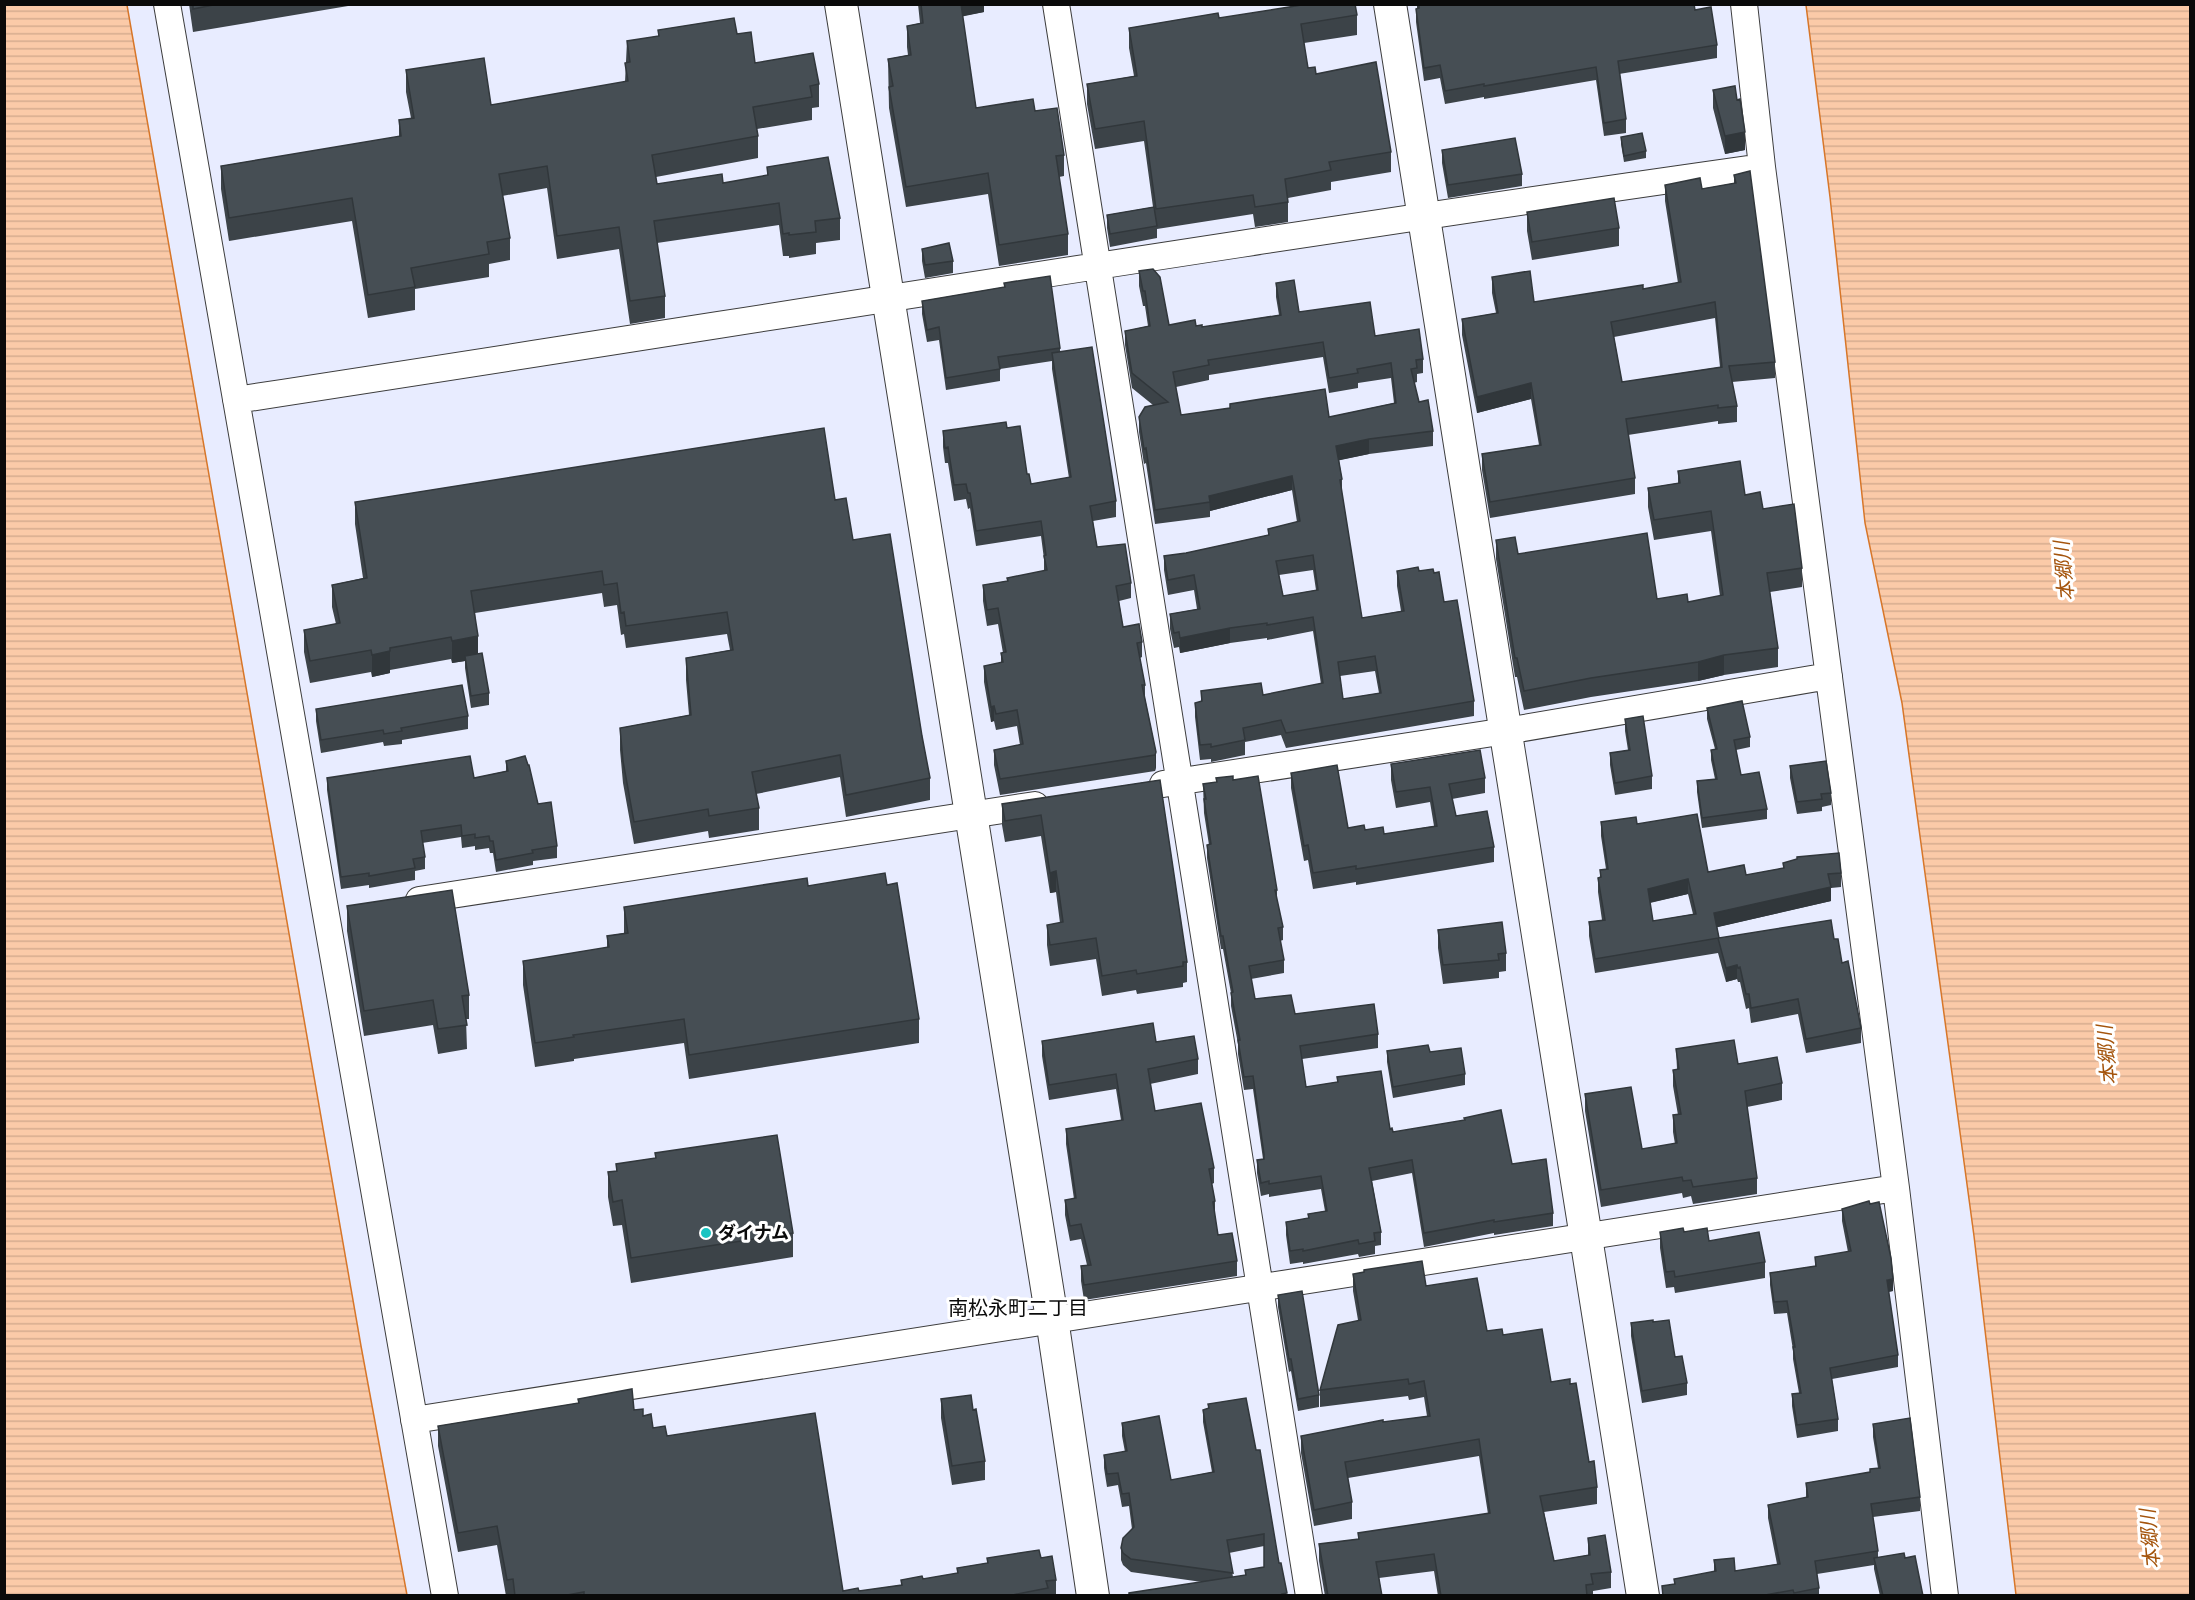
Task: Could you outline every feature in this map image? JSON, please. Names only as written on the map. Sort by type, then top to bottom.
[{"type":"street","points":[[167,4],[236,400],[338,913],[414,1420],[445,1596]]},
{"type":"street","points":[[841,4],[1052,1319],[1093,1596]]},
{"type":"street","points":[[1056,4],[1309,1596]]},
{"type":"street","points":[[1390,4],[1643,1596]]},
{"type":"street","points":[[1744,4],[1762,167],[1896,1188],[1945,1596]]},
{"type":"street","points":[[236,400],[888,300],[1425,214],[1762,167]]},
{"type":"street","points":[[1144,787],[1506,731],[1829,676]]},
{"type":"street","points":[[396,904],[1063,800]]},
{"type":"street","points":[[414,1420],[1896,1188]]},
{"type":"water","points":[[5,4],[127,5],[361,1346],[407,1595],[5,1595]]},
{"type":"water","name":"本郷川","points":[[1806,5],[2190,5],[2190,1595],[2016,1595],[1974,1236],[1902,703],[1865,523],[1830,197]]},
{"type":"building","points":[[193,4],[218,4],[193,9]]},
{"type":"building","points":[[921,4],[961,4],[976,108],[1033,99],[1035,111],[1057,108],[1064,155],[1056,156],[1068,234],[999,245],[988,173],[906,187],[889,87],[893,86],[888,59],[911,55],[907,26],[923,23]]},
{"type":"building","points":[[1308,4],[1355,4],[1357,15],[1301,24],[1308,68],[1315,67],[1316,74],[1376,62],[1391,152],[1329,162],[1331,170],[1285,179],[1288,202],[1255,207],[1253,195],[1156,209],[1144,121],[1095,129],[1087,84],[1137,76],[1129,28],[1218,13],[1219,18]]},
{"type":"building","points":[[1419,4],[1694,4],[1695,10],[1711,7],[1717,45],[1618,61],[1626,119],[1604,123],[1596,67],[1445,91],[1440,65],[1424,68],[1416,9],[1419,8]]},
{"type":"building","points":[[734,18],[737,34],[751,32],[755,63],[813,53],[819,84],[810,86],[812,97],[753,107],[758,136],[652,155],[657,184],[722,174],[723,183],[768,175],[767,167],[828,157],[840,218],[815,221],[816,232],[789,235],[789,233],[783,234],[779,203],[654,221],[665,296],[630,301],[619,227],[557,236],[547,166],[499,174],[510,238],[487,242],[489,254],[411,268],[415,287],[368,295],[352,198],[229,218],[221,166],[401,136],[399,120],[414,118],[406,70],[484,58],[491,105],[628,81],[625,63],[630,62],[627,41],[659,36],[658,30]]},
{"type":"building","points":[[1735,86],[1737,100],[1740,99],[1745,132],[1725,136],[1713,90]]},
{"type":"building","points":[[1642,133],[1646,151],[1624,156],[1621,137]]},
{"type":"building","points":[[1515,138],[1522,174],[1448,185],[1442,150]]},
{"type":"building","points":[[1750,171],[1775,362],[1729,366],[1737,406],[1718,408],[1718,405],[1626,419],[1635,478],[1490,502],[1482,454],[1541,445],[1531,383],[1477,397],[1462,319],[1498,313],[1492,277],[1530,271],[1534,302],[1643,285],[1643,289],[1681,282],[1665,185],[1700,178],[1702,189],[1736,183],[1734,175]],"holes":[[[1715,302],[1722,367],[1622,382],[1611,322]]]},
{"type":"building","points":[[1614,198],[1619,228],[1532,242],[1527,212]]},
{"type":"building","points":[[1154,207],[1157,226],[1110,234],[1107,215]]},
{"type":"building","points":[[949,243],[953,261],[925,265],[922,249]]},
{"type":"building","points":[[1153,269],[1160,277],[1169,325],[1195,320],[1196,326],[1202,325],[1202,327],[1281,315],[1276,283],[1294,280],[1299,312],[1370,302],[1375,336],[1419,329],[1423,359],[1416,360],[1417,368],[1411,369],[1419,402],[1428,400],[1433,431],[1369,439],[1336,446],[1342,479],[1340,480],[1362,618],[1404,611],[1397,571],[1418,567],[1419,571],[1433,569],[1434,573],[1439,572],[1444,602],[1457,600],[1474,701],[1286,733],[1281,720],[1243,728],[1245,740],[1211,747],[1211,744],[1200,745],[1195,703],[1202,701],[1201,691],[1261,683],[1263,695],[1323,683],[1313,617],[1267,625],[1267,623],[1230,628],[1180,638],[1179,632],[1174,633],[1170,614],[1200,609],[1194,575],[1168,580],[1164,556],[1269,535],[1268,529],[1300,521],[1292,476],[1209,496],[1210,502],[1155,510],[1139,417],[1145,407],[1168,402],[1132,373],[1125,331],[1150,326],[1145,291],[1143,291],[1139,271]],"holes":[[[1323,342],[1329,378],[1358,373],[1357,369],[1391,363],[1396,403],[1329,417],[1325,389],[1230,404],[1230,408],[1181,415],[1173,372],[1209,365],[1208,360]],[[1313,555],[1318,590],[1283,596],[1276,561]],[[1375,656],[1381,693],[1343,699],[1338,662]]]},
{"type":"building","points":[[1050,276],[1060,348],[998,357],[1000,369],[946,378],[939,327],[927,330],[922,301],[1005,287],[1004,283]]},
{"type":"building","points":[[1092,347],[1116,501],[1090,506],[1097,547],[1125,544],[1131,583],[1116,586],[1123,627],[1139,624],[1142,642],[1137,643],[1145,685],[1142,685],[1156,752],[1155,755],[1000,779],[994,750],[1023,744],[1017,710],[996,714],[994,706],[991,707],[984,666],[1003,662],[1001,653],[1006,652],[998,608],[987,610],[983,585],[1008,581],[1007,578],[1047,570],[1041,521],[976,531],[970,493],[968,493],[966,484],[954,485],[943,431],[1006,422],[1007,428],[1020,426],[1027,474],[1029,474],[1031,484],[1071,477],[1052,353]]},
{"type":"building","points":[[824,428],[835,500],[846,498],[853,540],[890,534],[930,778],[846,795],[840,755],[752,772],[759,808],[709,816],[708,809],[634,822],[623,761],[620,728],[691,715],[686,658],[733,650],[727,612],[626,626],[624,612],[621,613],[617,583],[604,585],[602,571],[471,591],[478,636],[452,641],[451,637],[390,648],[390,651],[372,655],[371,650],[310,661],[304,630],[340,623],[332,585],[367,578],[355,502]]},
{"type":"building","points":[[1740,461],[1745,495],[1760,492],[1763,509],[1794,504],[1802,568],[1767,573],[1778,648],[1724,655],[1698,662],[1591,678],[1524,691],[1517,658],[1515,658],[1496,540],[1515,537],[1518,554],[1647,533],[1657,599],[1687,594],[1688,602],[1723,595],[1711,511],[1654,520],[1648,488],[1680,483],[1678,471]]},
{"type":"building","points":[[482,653],[489,693],[471,696],[465,656]]},
{"type":"building","points":[[462,685],[468,716],[401,728],[402,731],[384,734],[383,730],[321,740],[316,709]]},
{"type":"building","points":[[1742,701],[1750,737],[1734,740],[1741,775],[1759,772],[1767,809],[1702,818],[1697,781],[1717,779],[1711,750],[1717,749],[1707,708]]},
{"type":"building","points":[[1643,716],[1652,776],[1615,783],[1610,753],[1630,750],[1625,719]]},
{"type":"building","points":[[1480,750],[1485,778],[1449,784],[1456,816],[1487,811],[1494,847],[1356,869],[1356,866],[1313,873],[1308,845],[1304,846],[1291,773],[1337,765],[1348,828],[1364,825],[1365,830],[1383,827],[1384,834],[1437,826],[1430,787],[1396,792],[1391,764]]},
{"type":"building","points":[[470,756],[474,778],[508,771],[506,761],[525,756],[538,804],[551,802],[557,846],[496,860],[493,841],[490,841],[489,836],[475,838],[475,834],[462,836],[461,825],[421,831],[425,857],[413,859],[415,868],[369,876],[369,873],[341,877],[327,778]]},
{"type":"building","points":[[1826,761],[1831,793],[1821,794],[1822,799],[1797,802],[1790,766]]},
{"type":"building","points":[[1233,776],[1233,780],[1258,776],[1277,890],[1275,890],[1283,927],[1278,928],[1284,960],[1249,966],[1255,999],[1291,995],[1295,1014],[1374,1004],[1378,1034],[1300,1046],[1306,1087],[1338,1082],[1337,1077],[1381,1071],[1390,1129],[1392,1128],[1393,1132],[1465,1120],[1464,1118],[1501,1110],[1512,1164],[1546,1159],[1553,1213],[1494,1222],[1494,1220],[1424,1233],[1412,1160],[1369,1168],[1381,1232],[1374,1233],[1375,1241],[1359,1244],[1358,1240],[1303,1251],[1303,1249],[1290,1251],[1286,1222],[1309,1218],[1308,1214],[1327,1211],[1321,1176],[1269,1184],[1269,1181],[1261,1183],[1257,1160],[1264,1159],[1264,1154],[1253,1076],[1244,1077],[1231,993],[1233,992],[1223,936],[1221,936],[1207,845],[1211,844],[1203,784],[1217,782],[1216,778]]},
{"type":"building","points":[[1160,780],[1187,962],[1183,962],[1183,966],[1137,974],[1136,970],[1102,976],[1096,938],[1050,945],[1047,925],[1063,922],[1056,871],[1050,873],[1041,815],[1005,821],[1002,804]]},
{"type":"building","points":[[1697,814],[1708,872],[1744,865],[1746,875],[1784,868],[1783,863],[1797,859],[1797,857],[1839,853],[1841,873],[1828,874],[1831,887],[1714,913],[1719,938],[1831,920],[1834,939],[1838,939],[1842,963],[1848,961],[1861,1028],[1806,1039],[1798,999],[1751,1008],[1740,967],[1738,968],[1737,965],[1726,968],[1718,938],[1595,959],[1589,922],[1605,920],[1598,878],[1601,877],[1600,870],[1608,869],[1601,822],[1636,817],[1637,824]],"holes":[[[1688,879],[1696,914],[1653,921],[1648,889]]]},
{"type":"building","points":[[885,873],[887,885],[897,883],[919,1019],[689,1055],[684,1019],[573,1035],[574,1037],[535,1043],[523,961],[609,947],[607,936],[628,933],[624,907],[807,878],[808,886]]},
{"type":"building","points":[[452,890],[469,995],[462,996],[467,1025],[438,1029],[433,1000],[364,1011],[347,906]]},
{"type":"building","points":[[1502,922],[1506,953],[1498,954],[1499,960],[1443,965],[1438,930]]},
{"type":"building","points":[[1153,1023],[1156,1042],[1194,1036],[1198,1059],[1148,1069],[1155,1111],[1201,1103],[1214,1168],[1209,1169],[1218,1235],[1232,1233],[1237,1261],[1084,1285],[1081,1266],[1091,1265],[1081,1224],[1070,1226],[1065,1200],[1076,1198],[1066,1129],[1123,1120],[1116,1074],[1049,1085],[1042,1041]]},
{"type":"building","points":[[1734,1040],[1738,1064],[1777,1057],[1782,1083],[1745,1091],[1757,1178],[1693,1187],[1691,1180],[1683,1181],[1682,1177],[1601,1190],[1585,1094],[1631,1087],[1642,1149],[1677,1143],[1673,1115],[1681,1114],[1673,1070],[1679,1069],[1676,1049]]},
{"type":"building","points":[[1428,1045],[1430,1052],[1461,1048],[1465,1074],[1393,1087],[1387,1051]]},
{"type":"building","name":"ダイナム","points":[[777,1135],[793,1233],[631,1258],[622,1200],[613,1202],[608,1172],[617,1171],[616,1164],[656,1158],[655,1153]]},
{"type":"building","points":[[1869,1201],[1870,1204],[1879,1202],[1891,1258],[1893,1279],[1887,1280],[1898,1355],[1830,1368],[1838,1419],[1797,1425],[1792,1394],[1801,1393],[1787,1301],[1774,1302],[1770,1273],[1816,1266],[1815,1257],[1851,1251],[1842,1209]]},
{"type":"building","points":[[1683,1228],[1684,1232],[1707,1228],[1709,1241],[1759,1232],[1765,1262],[1675,1277],[1674,1271],[1666,1272],[1660,1232]]},
{"type":"building","points":[[1422,1261],[1426,1286],[1477,1278],[1487,1331],[1502,1329],[1503,1335],[1542,1329],[1551,1382],[1570,1379],[1570,1384],[1576,1383],[1589,1462],[1594,1461],[1597,1487],[1540,1496],[1554,1561],[1590,1555],[1588,1538],[1605,1535],[1611,1572],[1591,1574],[1593,1584],[1586,1585],[1587,1596],[1441,1596],[1434,1554],[1376,1562],[1382,1596],[1328,1596],[1319,1544],[1359,1539],[1358,1533],[1490,1513],[1479,1439],[1345,1462],[1352,1502],[1314,1510],[1301,1436],[1383,1420],[1383,1422],[1430,1416],[1424,1381],[1409,1384],[1408,1379],[1320,1390],[1338,1325],[1361,1320],[1353,1274],[1364,1272],[1364,1270]]},
{"type":"building","points":[[1302,1291],[1319,1395],[1298,1399],[1278,1295]]},
{"type":"building","points":[[1653,1320],[1653,1322],[1669,1320],[1675,1357],[1682,1356],[1687,1383],[1642,1391],[1631,1323]]},
{"type":"building","points":[[632,1389],[634,1410],[643,1409],[643,1416],[651,1414],[653,1428],[665,1426],[667,1436],[815,1413],[843,1591],[902,1585],[901,1580],[958,1573],[957,1568],[988,1563],[987,1558],[1039,1550],[1041,1558],[1052,1556],[1056,1580],[1046,1581],[1048,1588],[1012,1596],[584,1596],[584,1592],[562,1596],[515,1596],[513,1579],[507,1580],[497,1526],[458,1533],[438,1426],[579,1403],[578,1399]]},
{"type":"building","points":[[971,1395],[973,1410],[976,1409],[985,1461],[952,1466],[941,1399]]},
{"type":"building","points":[[1246,1398],[1256,1450],[1260,1450],[1279,1563],[1281,1563],[1287,1593],[1282,1594],[1283,1596],[1129,1596],[1129,1593],[1246,1575],[1245,1570],[1264,1567],[1264,1534],[1227,1540],[1233,1573],[1131,1559],[1123,1553],[1121,1548],[1123,1538],[1134,1527],[1129,1493],[1122,1494],[1118,1473],[1107,1474],[1104,1455],[1127,1451],[1122,1423],[1159,1416],[1171,1480],[1214,1472],[1203,1410],[1209,1408],[1208,1404]]},
{"type":"building","points":[[1910,1418],[1920,1497],[1871,1504],[1878,1551],[1815,1561],[1819,1588],[1760,1596],[1663,1596],[1662,1586],[1675,1584],[1674,1579],[1716,1571],[1714,1560],[1734,1558],[1735,1571],[1780,1564],[1768,1505],[1808,1497],[1806,1483],[1870,1472],[1870,1469],[1880,1468],[1873,1424]]},
{"type":"building","points":[[1904,1553],[1905,1558],[1915,1556],[1923,1596],[1883,1596],[1874,1558]]},
{"type":"place","name":"ダイナム","points":[[706,1233]]},
{"type":"district","name":"南松永町二丁目","points":[[1018,1308]]}]
